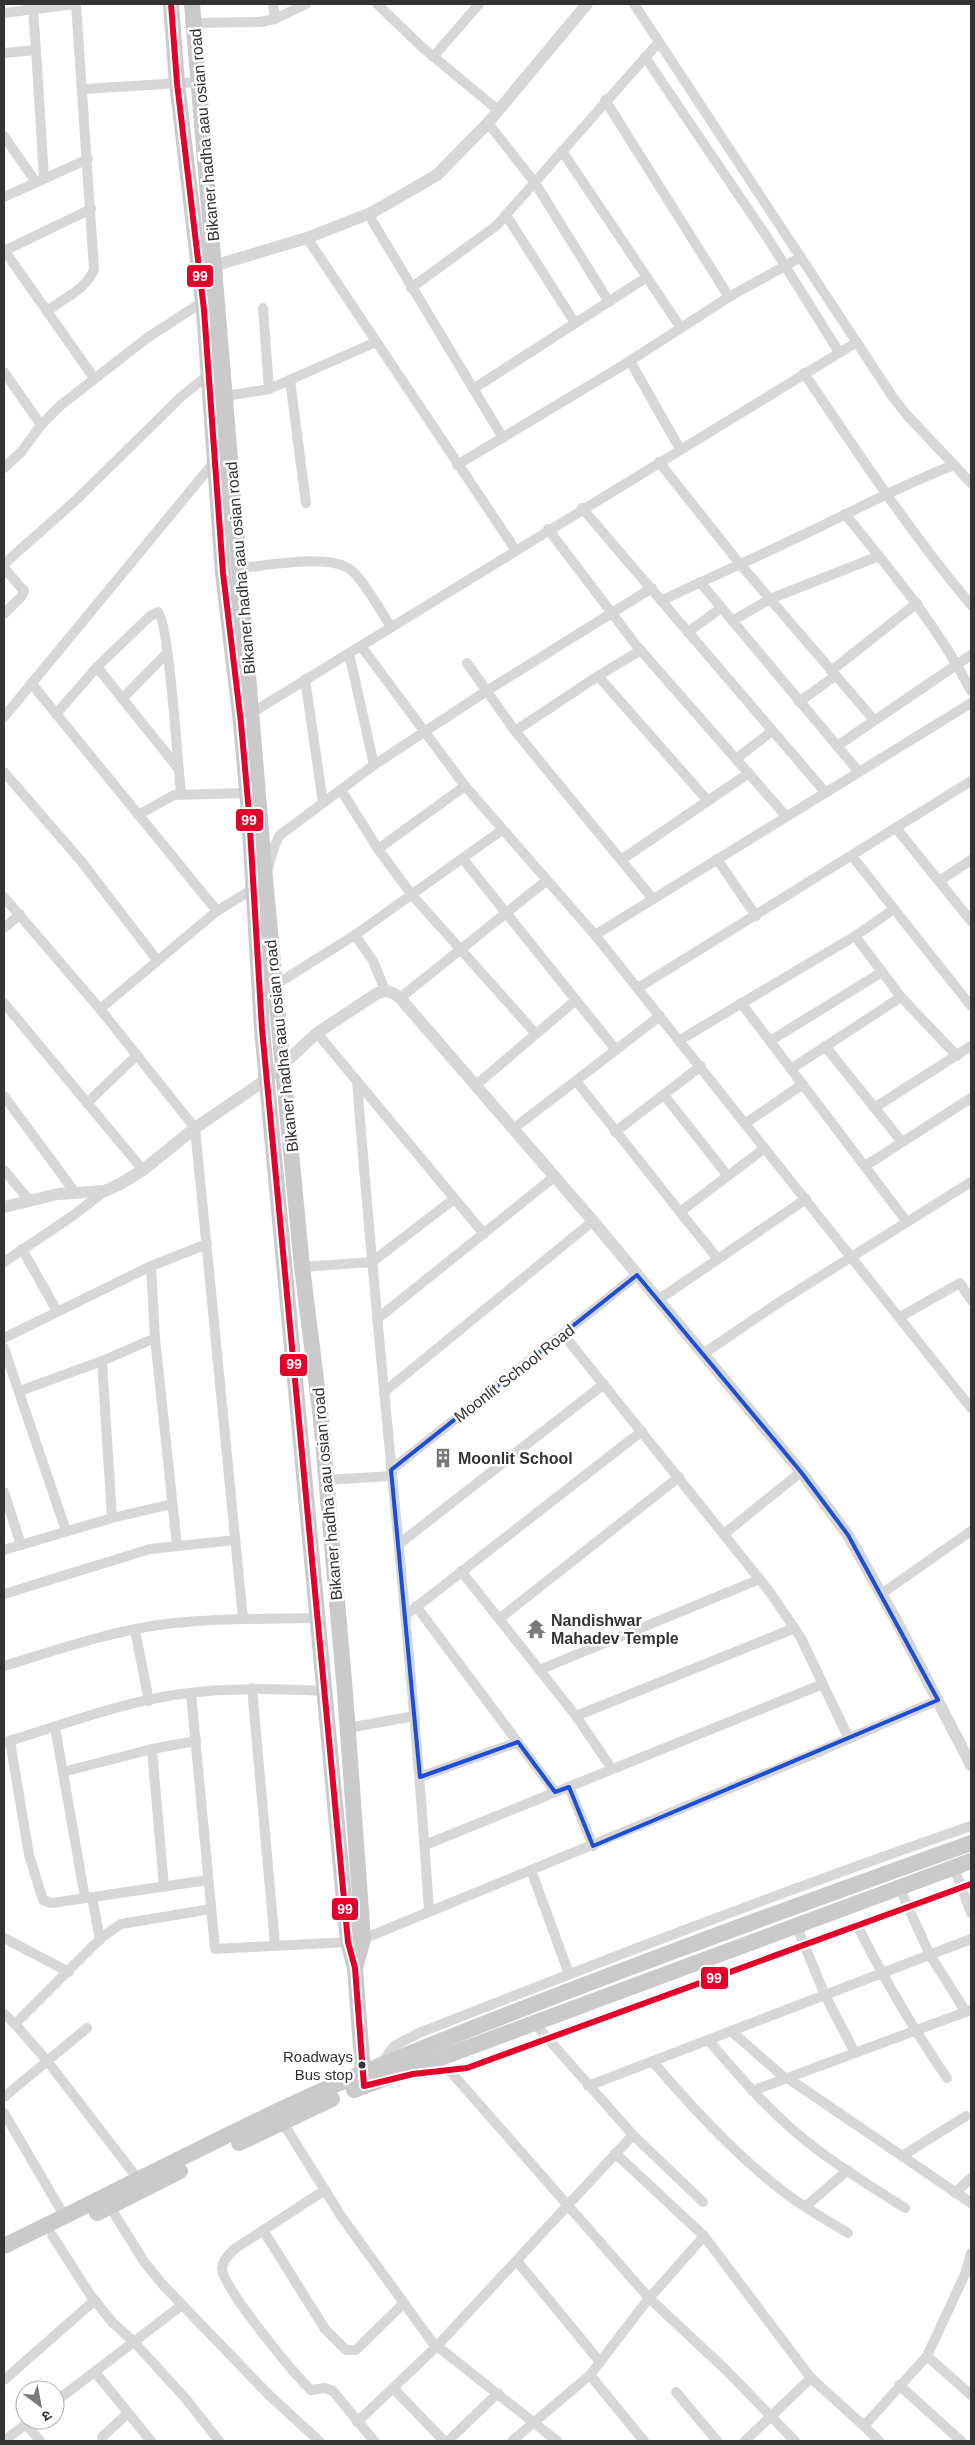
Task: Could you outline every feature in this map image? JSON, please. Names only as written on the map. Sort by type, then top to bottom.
[{"type":"main road","name":"Bikaner hadha aau osian road","points":[[171,4],[177,84],[188,173],[208,267]]},
{"type":"main road","name":"Bikaner hadha aau osian road","points":[[192,4],[207,170],[210,298],[209,374],[240,568],[247,793],[275,985],[302,1267],[321,1419],[347,1728],[355,1968],[363,2080]]},
{"type":"main road","points":[[188,173],[207,170]]},
{"type":"main road","name":"Bikaner hadha aau osian road","points":[[210,298],[226,396],[223,460],[223,573],[246,716],[259,884],[266,1079],[317,1618],[355,1940]]},
{"type":"main road","points":[[4,2247],[52,2235],[283,2123],[363,2080],[378,2066],[728,1930],[971,1843]]},
{"type":"main road","points":[[4,2247],[138,2179],[363,2080],[534,2023],[971,1861]]},
{"type":"street","points":[[4,13],[75,4],[88,158],[94,269],[92,277],[85,284],[47,310]]},
{"type":"street","points":[[273,4],[275,19]]},
{"type":"street","points":[[194,23],[260,22],[275,19],[306,4]]},
{"type":"street","points":[[377,4],[433,57],[498,110]]},
{"type":"street","points":[[433,57],[479,4]]},
{"type":"street","points":[[208,267],[306,238],[368,214],[437,175],[488,123],[587,4]]},
{"type":"street","points":[[634,4],[652,49],[848,347],[906,414],[948,468],[971,483]]},
{"type":"street","points":[[33,9],[36,50],[39,179]]},
{"type":"street","points":[[411,288],[496,226],[605,100],[652,49]]},
{"type":"street","points":[[652,49],[848,347]]},
{"type":"street","points":[[4,53],[36,50]]},
{"type":"street","points":[[83,89],[199,82]]},
{"type":"street","points":[[605,100],[729,297]]},
{"type":"street","points":[[488,123],[535,183],[609,302]]},
{"type":"street","points":[[4,136],[39,179]]},
{"type":"street","points":[[562,151],[681,328]]},
{"type":"street","points":[[4,197],[39,179],[88,158]]},
{"type":"street","points":[[91,209],[4,250],[94,378]]},
{"type":"street","points":[[368,214],[503,438]]},
{"type":"street","points":[[506,215],[575,323]]},
{"type":"street","points":[[306,238],[515,549]]},
{"type":"street","points":[[457,465],[630,361],[729,297],[793,261]]},
{"type":"street","points":[[473,389],[647,278]]},
{"type":"street","points":[[4,468],[22,451],[41,425],[94,378],[210,298]]},
{"type":"street","points":[[263,308],[269,389]]},
{"type":"street","points":[[226,396],[269,389],[376,342]]},
{"type":"street","points":[[246,716],[515,549],[848,347]]},
{"type":"street","points":[[630,361],[680,449]]},
{"type":"street","points":[[4,372],[41,425]]},
{"type":"street","points":[[804,373],[884,494],[971,605]]},
{"type":"street","points":[[4,564],[75,501],[181,397],[209,374]]},
{"type":"street","points":[[290,380],[306,503]]},
{"type":"street","points":[[4,716],[223,460]]},
{"type":"street","points":[[659,462],[740,564],[874,720]]},
{"type":"street","points":[[662,600],[884,494],[948,468]]},
{"type":"street","points":[[582,508],[825,792]]},
{"type":"street","points":[[845,514],[917,603],[957,664],[971,691]]},
{"type":"street","points":[[548,529],[641,650],[786,816]]},
{"type":"street","points":[[732,621],[770,599],[879,556]]},
{"type":"street","points":[[240,568],[294,563],[326,562],[343,564],[353,571],[391,627]]},
{"type":"street","points":[[4,568],[24,591],[21,597],[4,614]]},
{"type":"street","points":[[700,582],[858,772]]},
{"type":"street","points":[[100,1009],[156,960],[217,911],[259,884],[273,858],[276,842],[280,835],[374,765],[485,692],[652,588]]},
{"type":"street","points":[[800,702],[917,603]]},
{"type":"street","points":[[688,632],[721,608]]},
{"type":"street","points":[[56,714],[97,667],[154,613],[158,612],[162,618],[167,653],[181,794]]},
{"type":"street","points":[[361,646],[465,786],[595,935],[971,1408]]},
{"type":"street","points":[[515,732],[598,676],[641,650]]},
{"type":"street","points":[[122,698],[167,653]]},
{"type":"street","points":[[349,653],[374,765]]},
{"type":"street","points":[[837,746],[971,655]]},
{"type":"street","points":[[467,663],[485,692],[515,732],[653,899]]},
{"type":"street","points":[[97,667],[178,768]]},
{"type":"street","points":[[598,676],[708,801]]},
{"type":"street","points":[[305,678],[323,803]]},
{"type":"street","points":[[31,684],[217,911]]},
{"type":"street","points":[[595,935],[971,703]]},
{"type":"street","points":[[736,759],[772,732]]},
{"type":"street","points":[[4,772],[81,861],[156,960]]},
{"type":"street","points":[[621,860],[749,773]]},
{"type":"street","points":[[638,988],[971,781]]},
{"type":"street","points":[[378,849],[465,786]]},
{"type":"street","points":[[341,790],[378,849],[412,895],[459,950],[536,1034]]},
{"type":"street","points":[[138,815],[174,794],[247,793]]},
{"type":"street","points":[[896,828],[971,921]]},
{"type":"street","points":[[275,985],[355,935],[502,830]]},
{"type":"street","points":[[852,856],[971,1006]]},
{"type":"street","points":[[463,858],[616,1050]]},
{"type":"street","points":[[717,859],[756,916]]},
{"type":"street","points":[[939,881],[971,860]]},
{"type":"street","points":[[400,998],[546,881]]},
{"type":"street","points":[[4,897],[100,1009],[196,1128],[243,1619]]},
{"type":"street","points":[[680,1040],[741,1002],[855,936],[894,909]]},
{"type":"street","points":[[4,928],[20,914]]},
{"type":"street","points":[[355,935],[373,961],[385,990]]},
{"type":"street","points":[[855,936],[901,997],[957,1056]]},
{"type":"street","points":[[770,1041],[882,972]]},
{"type":"street","points":[[4,1262],[71,1217],[105,1191],[143,1170],[196,1128],[266,1079],[317,1033],[385,990],[391,991],[400,998],[593,1221],[801,1472],[848,1535],[938,1700],[971,1765]]},
{"type":"street","points":[[791,1068],[901,997]]},
{"type":"street","points":[[476,1085],[576,1000]]},
{"type":"street","points":[[741,1002],[907,1222]]},
{"type":"street","points":[[4,1003],[143,1170]]},
{"type":"street","points":[[513,1129],[660,1016]]},
{"type":"street","points":[[317,1033],[484,1234]]},
{"type":"street","points":[[825,1046],[902,1142]]},
{"type":"street","points":[[874,1108],[971,1046]]},
{"type":"street","points":[[87,1103],[137,1055]]},
{"type":"street","points":[[615,1132],[701,1066]]},
{"type":"street","points":[[357,1081],[377,1319],[415,1716],[429,1911]]},
{"type":"street","points":[[576,1081],[718,1259]]},
{"type":"street","points":[[746,1123],[803,1084]]},
{"type":"street","points":[[664,1095],[727,1175]]},
{"type":"street","points":[[4,1096],[74,1192]]},
{"type":"street","points":[[865,1166],[971,1098]]},
{"type":"street","points":[[680,1212],[765,1148]]},
{"type":"street","points":[[4,1170],[29,1200]]},
{"type":"street","points":[[377,1319],[554,1177]]},
{"type":"street","points":[[703,1354],[851,1257],[971,1184]]},
{"type":"street","points":[[4,1207],[29,1200],[74,1192],[105,1191]]},
{"type":"street","points":[[302,1267],[372,1262],[454,1199]]},
{"type":"street","points":[[658,1300],[806,1199]]},
{"type":"street","points":[[384,1392],[593,1221]]},
{"type":"street","points":[[4,1338],[151,1266],[206,1244]]},
{"type":"street","points":[[22,1249],[57,1311]]},
{"type":"street","points":[[151,1266],[155,1338],[177,1546]]},
{"type":"street","name":"Moonlit School Road","points":[[392,1473],[637,1275]]},
{"type":"street","points":[[900,1317],[960,1283],[971,1300]]},
{"type":"street","points":[[563,1334],[760,1579],[794,1628],[849,1739]]},
{"type":"street","points":[[20,1391],[102,1361],[155,1338]]},
{"type":"street","points":[[4,1348],[66,1532]]},
{"type":"street","points":[[102,1361],[112,1518]]},
{"type":"street","points":[[399,1544],[604,1384]]},
{"type":"street","points":[[406,1614],[642,1431]]},
{"type":"street","points":[[724,1534],[801,1472]]},
{"type":"street","points":[[325,1480],[392,1473]]},
{"type":"street","points":[[499,1619],[679,1477]]},
{"type":"street","points":[[4,1492],[21,1545]]},
{"type":"street","points":[[4,1550],[112,1518],[172,1504]]},
{"type":"street","points":[[881,1594],[971,1531]]},
{"type":"street","points":[[4,1594],[150,1549],[235,1540]]},
{"type":"street","points":[[461,1571],[576,1716],[612,1769]]},
{"type":"street","points":[[539,1670],[760,1579]]},
{"type":"street","points":[[416,1606],[555,1792]]},
{"type":"street","points":[[4,1666],[100,1637],[158,1625],[243,1619],[317,1618]]},
{"type":"street","points":[[576,1716],[794,1628]]},
{"type":"street","points":[[135,1630],[149,1701]]},
{"type":"street","points":[[425,1845],[822,1684]]},
{"type":"street","points":[[208,1880],[52,1903],[43,1900],[29,1854],[7,1742],[149,1701],[191,1693],[252,1688],[325,1691]]},
{"type":"street","points":[[252,1688],[275,1944]]},
{"type":"street","points":[[191,1693],[215,1949],[355,1940],[593,1846],[938,1700]]},
{"type":"street","points":[[347,1728],[415,1716]]},
{"type":"street","points":[[55,1727],[88,1898],[100,1940]]},
{"type":"street","points":[[63,1772],[152,1749],[196,1741]]},
{"type":"street","points":[[420,1777],[518,1742]]},
{"type":"street","points":[[152,1749],[164,1887]]},
{"type":"street","points":[[569,1786],[593,1846]]},
{"type":"street","points":[[378,2066],[394,2046],[419,2033],[846,1869],[971,1826]]},
{"type":"street","points":[[954,1868],[971,1913]]},
{"type":"street","points":[[531,1870],[569,1974]]},
{"type":"street","points":[[363,2080],[466,2068],[971,1884]]},
{"type":"street","points":[[752,2091],[968,2011],[930,1955],[899,1888]]},
{"type":"street","points":[[15,2024],[100,1940],[120,1924],[211,1908]]},
{"type":"street","points":[[796,1925],[825,1995],[855,2053]]},
{"type":"street","points":[[857,1925],[881,1974],[915,2031],[947,2078]]},
{"type":"street","points":[[4,1938],[69,1972]]},
{"type":"street","points":[[588,2086],[971,1939]]},
{"type":"street","points":[[4,2014],[48,2062],[138,2179]]},
{"type":"street","points":[[534,2023],[633,2136],[703,2202]]},
{"type":"street","points":[[4,2097],[87,2028]]},
{"type":"street","points":[[731,2031],[786,2078],[971,2203]]},
{"type":"street","points":[[708,2040],[752,2091],[794,2130],[848,2170],[905,2208]]},
{"type":"street","points":[[652,2062],[698,2113],[741,2156],[782,2191],[848,2233]]},
{"type":"street","points":[[450,2071],[649,2298],[725,2369],[795,2441]]},
{"type":"street","points":[[4,2113],[65,2217]]},
{"type":"street","points":[[902,2156],[966,2116]]},
{"type":"street","points":[[283,2123],[341,2216],[436,2346],[557,2441]]},
{"type":"street","points":[[357,2422],[436,2346],[633,2136]]},
{"type":"street","points":[[615,2153],[704,2236],[811,2378],[878,2441]]},
{"type":"street","points":[[806,2206],[848,2170]]},
{"type":"street","points":[[956,2193],[971,2178]]},
{"type":"street","points":[[325,2190],[233,2250],[223,2262],[222,2270],[226,2282],[256,2324],[300,2379],[311,2390],[325,2388],[333,2391],[374,2441]]},
{"type":"street","points":[[110,2206],[145,2264],[268,2394],[319,2441]]},
{"type":"street","points":[[263,2230],[325,2329],[346,2350],[356,2350],[404,2302]]},
{"type":"street","points":[[52,2235],[112,2323],[135,2343],[186,2399],[220,2441]]},
{"type":"street","points":[[512,2441],[590,2375],[649,2298],[704,2236]]},
{"type":"street","points":[[864,2426],[927,2356],[965,2274],[971,2253]]},
{"type":"street","points":[[517,2261],[600,2362]]},
{"type":"street","points":[[4,2380],[95,2300]]},
{"type":"street","points":[[65,2394],[135,2343],[182,2305]]},
{"type":"street","points":[[927,2356],[970,2389]]},
{"type":"street","points":[[95,2372],[127,2414],[151,2441]]},
{"type":"street","points":[[590,2375],[644,2441]]},
{"type":"street","points":[[745,2441],[811,2378]]},
{"type":"street","points":[[899,2385],[961,2441]]},
{"type":"street","points":[[393,2388],[446,2441],[498,2393]]},
{"type":"street","points":[[676,2392],[717,2441]]},
{"type":"street","points":[[102,2437],[127,2414]]},
{"type":"street","points":[[4,2441],[18,2430]]},
{"type":"street","points":[[34,2430],[40,2441]]},
{"type":"highlighted area","points":[[637,1275],[801,1472],[848,1535],[938,1700],[593,1846],[569,1787],[555,1792],[518,1742],[420,1777],[391,1470]]},
{"type":"transit line","name":"99","points":[[171,4],[177,83],[204,310],[223,573],[241,723],[249,813],[262,1029],[348,1942],[355,1968],[364,2086],[413,2074],[467,2068],[971,1884]]},
{"type":"place","name":"Moonlit School","points":[[443,1458]]},
{"type":"place","name":"Nandishwar Mahadev Temple","points":[[536,1629]]},
{"type":"place","name":"Roadways Bus stop","points":[[362,2065]]}]
